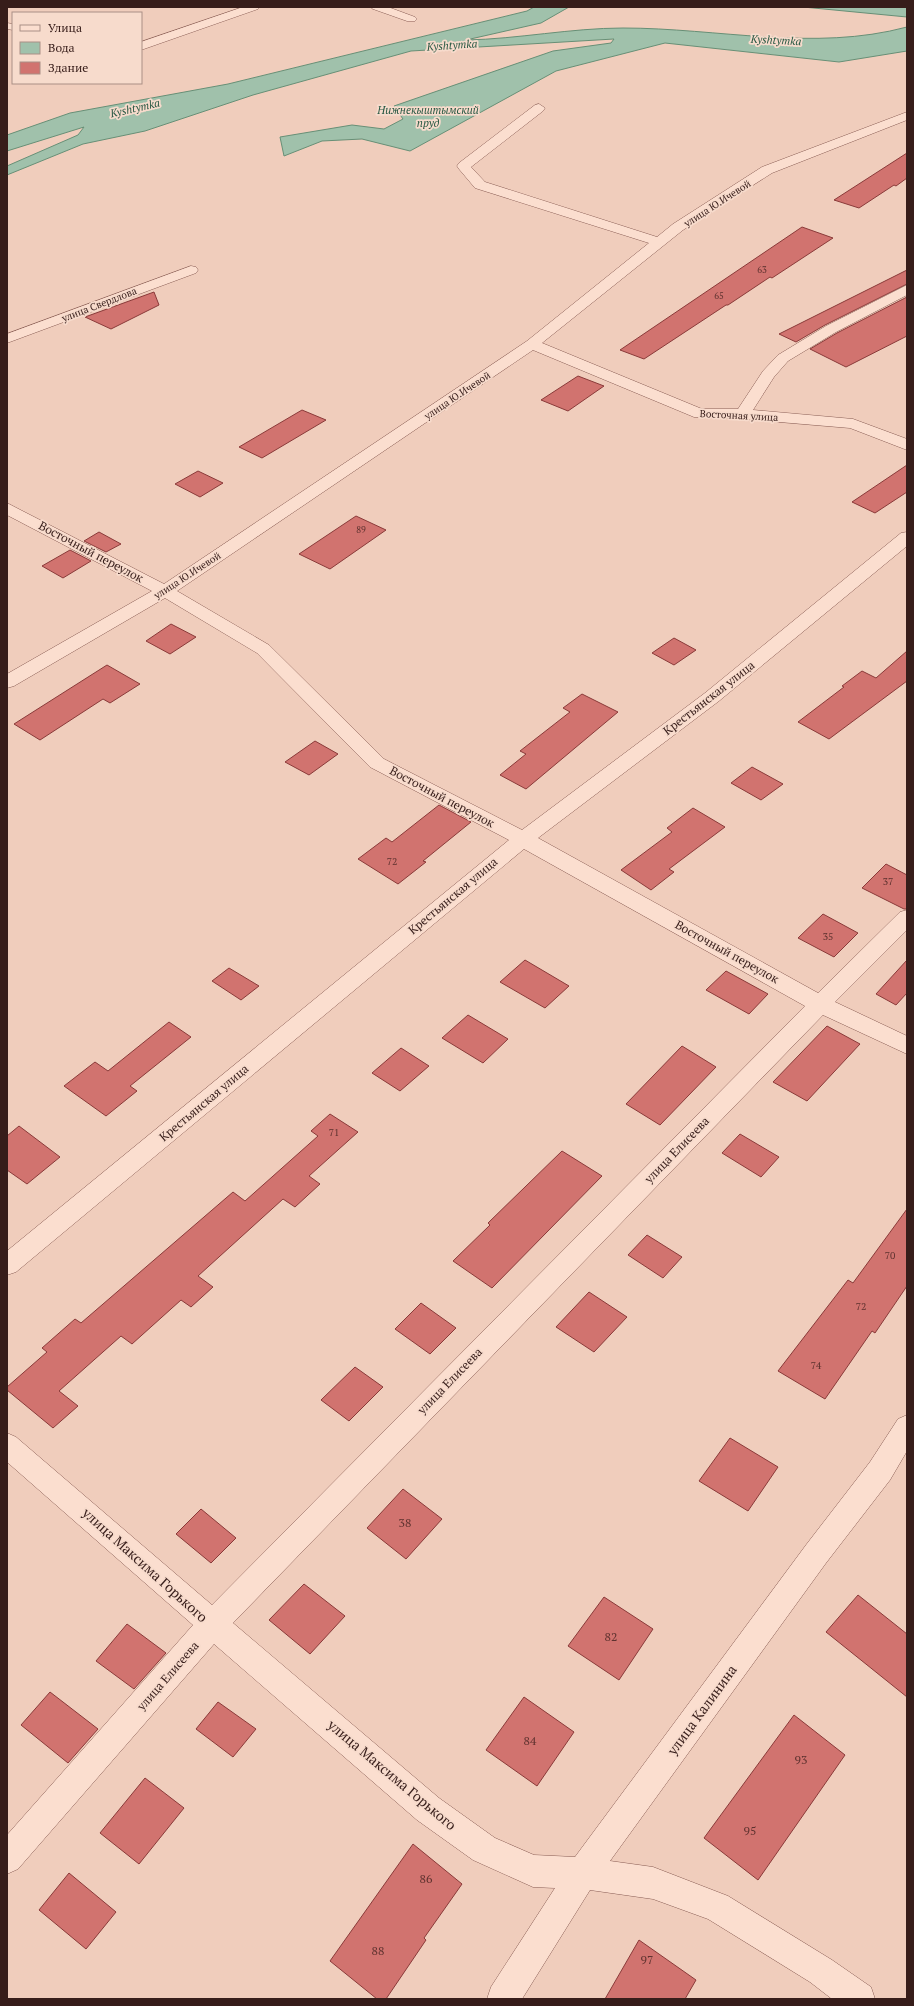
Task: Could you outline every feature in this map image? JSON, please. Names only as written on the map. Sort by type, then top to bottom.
[{"type":"street","points":[[142,46],[254,7]]},
{"type":"street","points":[[377,7],[411,19]]},
{"type":"street","points":[[539,108],[464,166],[480,185],[660,242]]},
{"type":"street","name":"улица Ю.Ичевой","points":[[7,682],[165,591],[532,344],[678,228],[767,170],[907,116]]},
{"type":"street","name":"улица Свердлова","points":[[7,339],[192,270]]},
{"type":"street","points":[[742,414],[768,374],[784,358],[831,328],[907,289]]},
{"type":"street","name":"Восточная улица","points":[[532,344],[700,414],[742,414],[853,424],[907,445]]},
{"type":"street","name":"Восточный переулок","points":[[7,508],[165,591],[263,649],[377,763],[523,839],[820,1004],[907,1046]]},
{"type":"street","name":"Крестьянская улица","points":[[7,1265],[523,839],[712,696],[907,537]]},
{"type":"street","name":"улица Елисеева","points":[[7,1858],[212,1624],[907,917]]},
{"type":"street","name":"улица Калинина","points":[[503,1999],[582,1873],[816,1554],[880,1471],[907,1427]]},
{"type":"street","name":"улица Максима Горького","points":[[7,1445],[99,1523],[212,1624],[344,1735],[428,1809],[484,1849],[533,1871],[582,1873],[653,1883],[717,1907],[821,1972],[859,1999]]},
{"type":"water","name":"Нижнекыштымский пруд","points":[[534,7],[569,7],[541,23],[466,40],[505,38],[603,28],[659,29],[766,37],[837,38],[872,34],[907,27],[907,51],[839,62],[665,43],[556,71],[410,151],[362,139],[322,141],[284,156],[280,137],[352,125],[384,129],[403,119],[394,106],[553,51],[611,43],[614,39],[411,51],[253,95],[145,131],[83,144],[7,175],[7,166],[78,135],[84,127],[7,151],[7,135],[70,113],[228,84],[527,11]]},
{"type":"water","points":[[803,7],[907,7],[907,17]]},
{"type":"building","points":[[907,153],[907,178],[896,186],[894,185],[859,208],[834,200]]},
{"type":"building","points":[[802,227],[833,238],[772,278],[770,277],[726,305],[644,359],[620,350]]},
{"type":"building","points":[[907,270],[907,284],[825,325],[796,342],[779,334]]},
{"type":"building","points":[[154,292],[159,305],[111,329],[85,317]]},
{"type":"building","points":[[907,297],[907,336],[846,367],[810,349],[837,333]]},
{"type":"building","points":[[578,376],[604,386],[568,411],[541,400]]},
{"type":"building","points":[[302,410],[326,420],[262,458],[239,447]]},
{"type":"building","points":[[907,465],[907,492],[875,513],[852,502]]},
{"type":"building","points":[[198,471],[223,483],[200,497],[175,484]]},
{"type":"building","points":[[356,516],[386,530],[330,569],[299,554]]},
{"type":"building","points":[[99,532],[121,544],[106,552],[84,541]]},
{"type":"building","points":[[70,550],[91,561],[63,578],[42,566]]},
{"type":"building","points":[[171,624],[196,637],[170,654],[146,641]]},
{"type":"building","points":[[674,638],[696,650],[674,665],[652,653]]},
{"type":"building","points":[[907,651],[907,681],[829,739],[798,722],[844,687],[842,686],[862,671],[876,678]]},
{"type":"building","points":[[107,665],[140,684],[110,703],[103,699],[40,740],[14,724]]},
{"type":"building","points":[[582,694],[618,712],[526,789],[500,775],[526,754],[520,751],[570,712],[563,708]]},
{"type":"building","points":[[315,741],[338,754],[309,775],[285,762]]},
{"type":"building","points":[[752,767],[783,784],[761,800],[731,783]]},
{"type":"building","points":[[439,805],[471,822],[423,861],[426,862],[398,884],[358,859],[386,838],[392,842]]},
{"type":"building","points":[[693,808],[725,827],[669,869],[674,872],[651,890],[621,870],[672,832],[667,828]]},
{"type":"building","points":[[886,864],[907,875],[907,909],[904,909],[862,888]]},
{"type":"building","points":[[823,914],[858,933],[834,957],[798,938]]},
{"type":"building","points":[[525,960],[569,986],[545,1008],[500,982]]},
{"type":"building","points":[[907,960],[907,993],[896,1005],[876,994]]},
{"type":"building","points":[[229,968],[259,986],[241,1000],[212,981]]},
{"type":"building","points":[[726,971],[768,994],[749,1014],[706,990]]},
{"type":"building","points":[[468,1015],[508,1039],[483,1063],[442,1038]]},
{"type":"building","points":[[169,1022],[191,1037],[130,1086],[137,1091],[106,1116],[64,1086],[95,1062],[108,1071]]},
{"type":"building","points":[[827,1026],[860,1044],[807,1101],[773,1082]]},
{"type":"building","points":[[682,1046],[716,1067],[660,1125],[626,1104]]},
{"type":"building","points":[[401,1048],[429,1066],[400,1091],[372,1073]]},
{"type":"building","points":[[330,1114],[358,1132],[309,1176],[320,1184],[295,1207],[283,1199],[198,1276],[213,1287],[191,1307],[181,1300],[132,1344],[121,1336],[59,1391],[78,1406],[53,1428],[7,1390],[7,1387],[47,1352],[42,1348],[75,1319],[81,1323],[233,1192],[245,1201],[318,1136],[311,1131]]},
{"type":"building","points":[[19,1126],[60,1157],[27,1184],[7,1170],[7,1136]]},
{"type":"building","points":[[740,1134],[779,1157],[761,1177],[722,1153]]},
{"type":"building","points":[[562,1151],[602,1176],[492,1288],[453,1261],[490,1225],[488,1223]]},
{"type":"building","points":[[907,1209],[907,1286],[875,1333],[872,1331],[825,1399],[778,1371],[848,1280],[853,1283]]},
{"type":"building","points":[[647,1235],[682,1257],[663,1278],[628,1255]]},
{"type":"building","points":[[589,1292],[627,1317],[594,1352],[556,1327]]},
{"type":"building","points":[[421,1303],[456,1328],[430,1354],[395,1329]]},
{"type":"building","points":[[355,1367],[383,1387],[349,1421],[321,1400]]},
{"type":"building","points":[[730,1438],[778,1467],[748,1511],[699,1481]]},
{"type":"building","points":[[403,1489],[442,1519],[406,1559],[367,1528]]},
{"type":"building","points":[[201,1509],[236,1538],[211,1563],[176,1534]]},
{"type":"building","points":[[304,1584],[345,1616],[310,1654],[269,1620]]},
{"type":"building","points":[[858,1595],[907,1634],[907,1697],[826,1632]]},
{"type":"building","points":[[604,1597],[653,1629],[619,1680],[568,1646]]},
{"type":"building","points":[[127,1624],[166,1653],[134,1689],[96,1661]]},
{"type":"building","points":[[50,1692],[98,1729],[68,1763],[21,1725]]},
{"type":"building","points":[[524,1697],[574,1732],[537,1786],[486,1750]]},
{"type":"building","points":[[218,1702],[256,1729],[233,1757],[196,1729]]},
{"type":"building","points":[[794,1715],[845,1755],[758,1880],[704,1838]]},
{"type":"building","points":[[145,1778],[184,1808],[139,1864],[100,1833]]},
{"type":"building","points":[[413,1844],[462,1884],[424,1938],[426,1940],[386,1999],[377,1999],[330,1961]]},
{"type":"building","points":[[69,1873],[116,1912],[86,1949],[39,1910]]},
{"type":"building","points":[[639,1940],[696,1980],[685,1999],[605,1999]]},
{"type":"water label","name":"Kyshtymka","points":[[776,40]]},
{"type":"water label","name":"Kyshtymka","points":[[452,45]]},
{"type":"water label","name":"Kyshtymka","points":[[135,108]]}]
